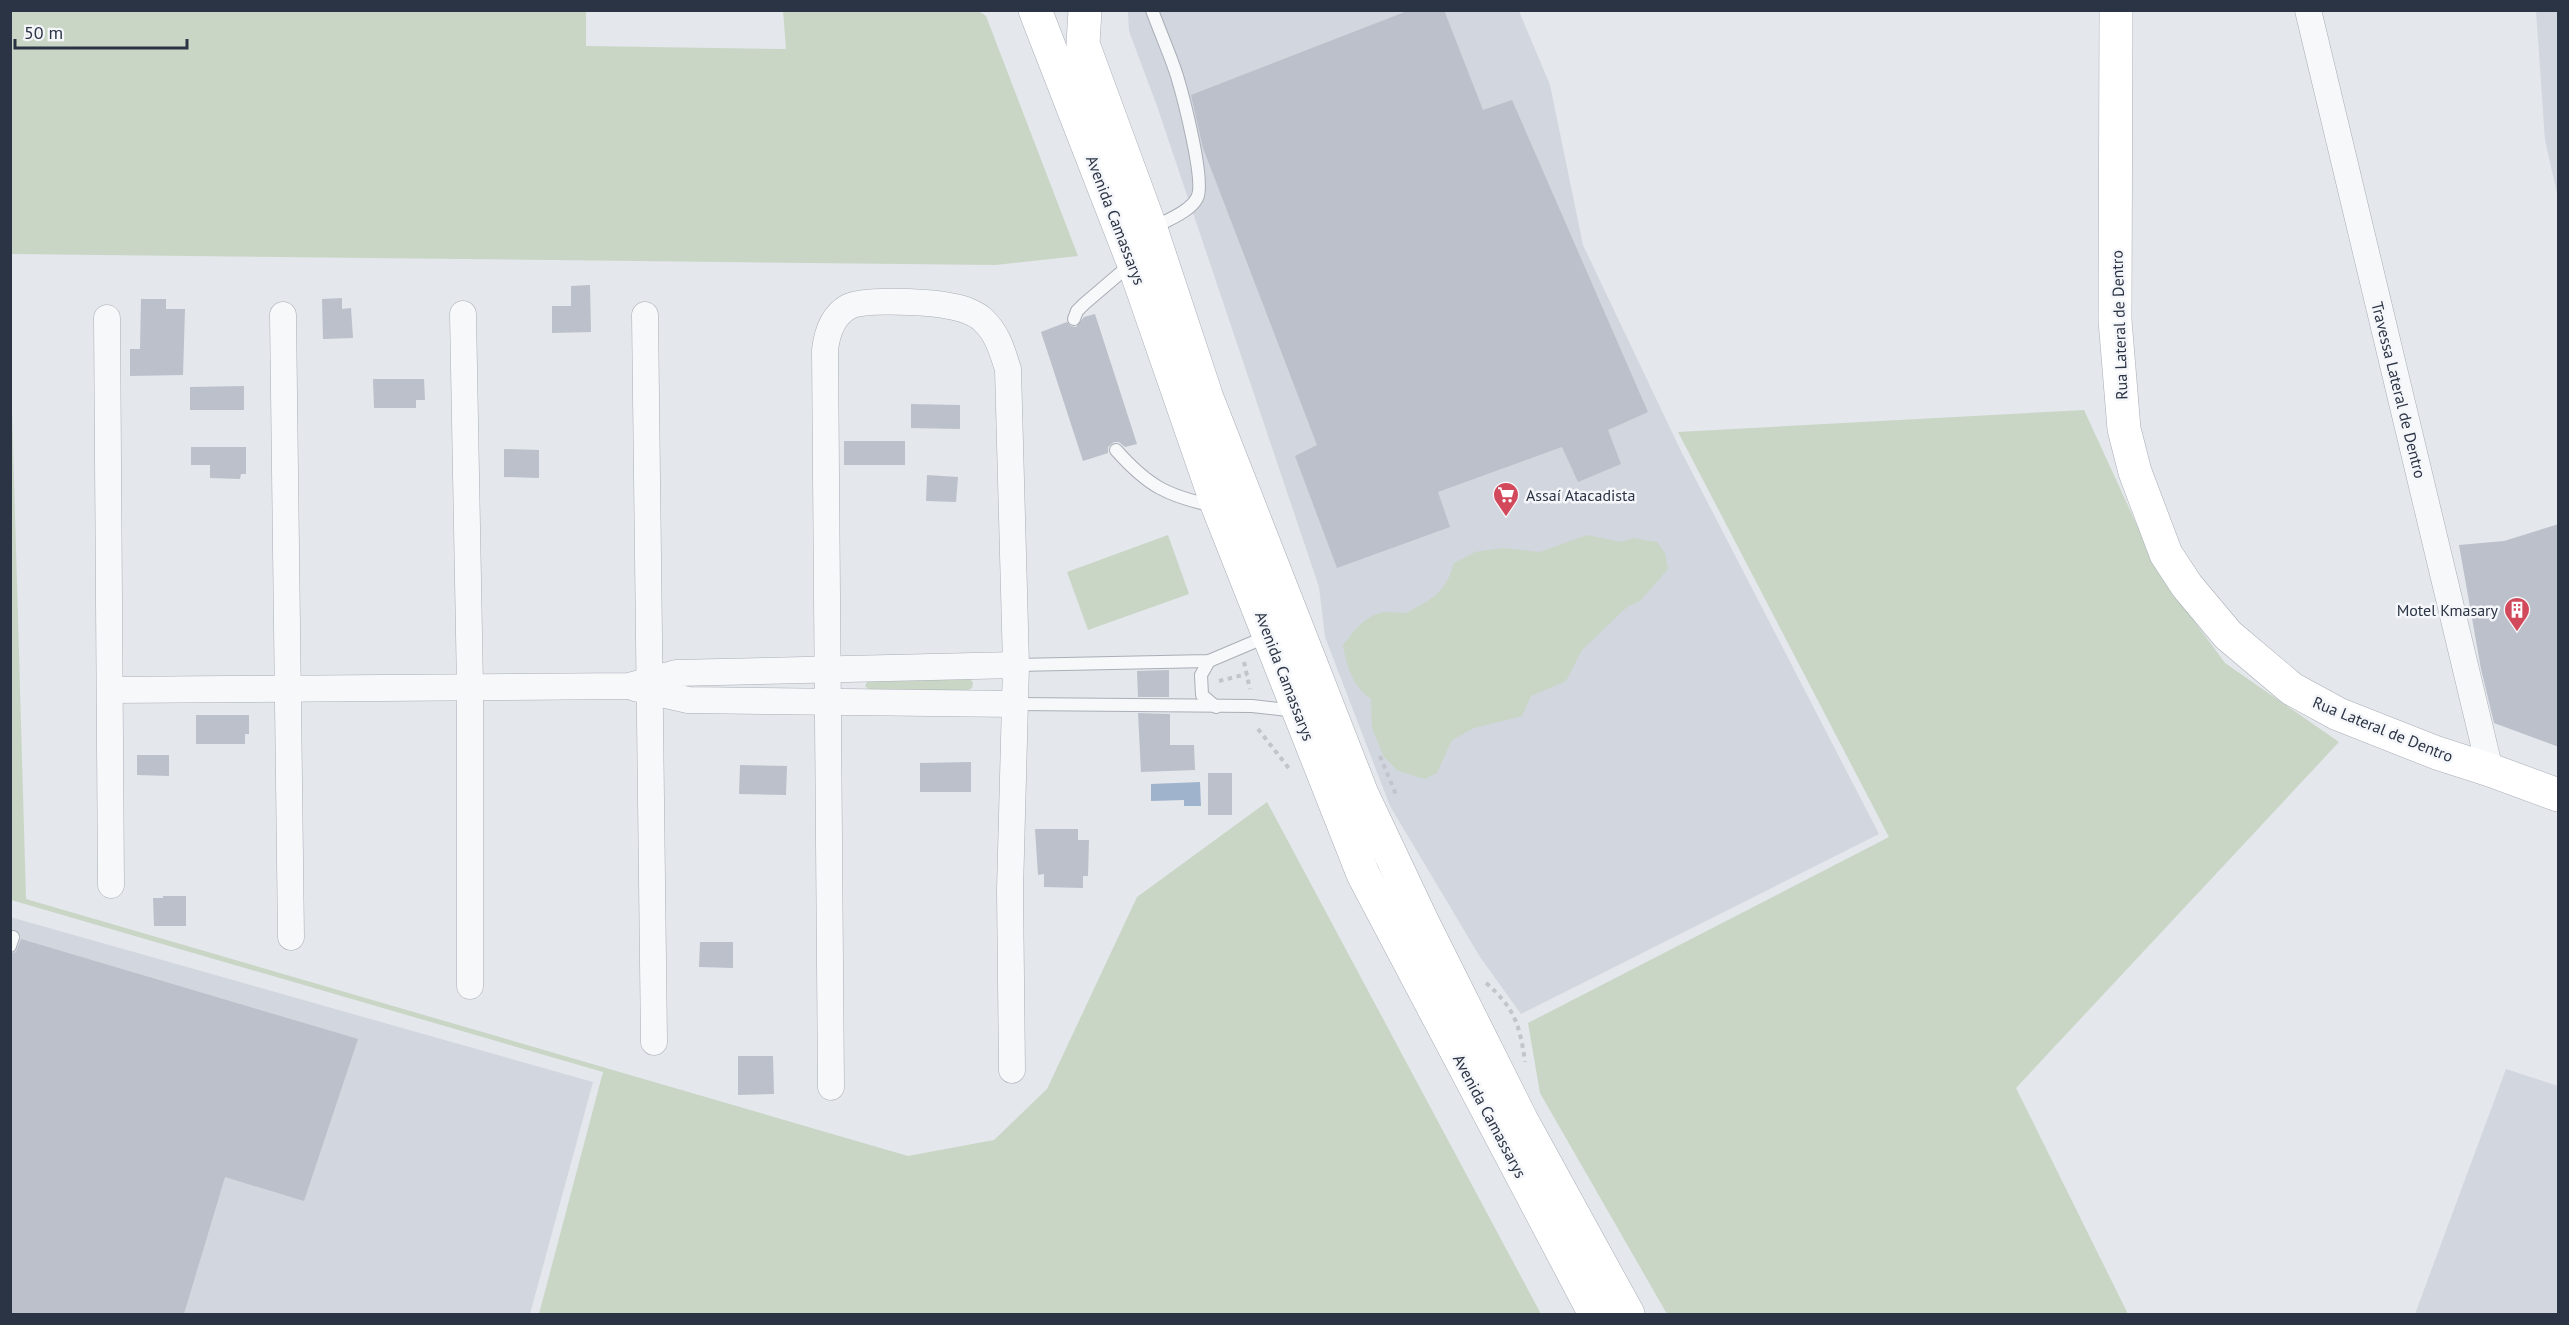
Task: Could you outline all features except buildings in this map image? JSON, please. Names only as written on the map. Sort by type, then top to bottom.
[{"type":"street","name":"Avenida Camassarys","points":[[1035,10],[1133,262],[1218,507],[1363,874],[1595,1314]]},
{"type":"street","name":"Avenida Camassarys","points":[[1085,10],[1083,44],[1151,229],[1207,398],[1362,794],[1423,923],[1522,1121],[1628,1314]]},
{"type":"street","name":"Rua Lateral de Dentro","points":[[2116,10],[2116,329],[2124,429],[2135,472],[2166,554],[2187,586],[2228,635],[2292,689],[2338,714],[2437,753],[2559,795]]},
{"type":"street","name":"Travessa Lateral de Dentro","points":[[2307,10],[2490,770]]},
{"type":"street","points":[[831,1087],[825,350],[827,332],[836,317],[847,307],[858,303],[927,303],[957,307],[982,319],[998,337],[1008,369],[1016,665],[1010,891],[1012,1070]]},
{"type":"street","points":[[463,314],[470,687],[470,986]]},
{"type":"street","points":[[283,315],[291,937]]},
{"type":"street","points":[[645,315],[643,686],[654,1042]]},
{"type":"street","points":[[107,318],[111,885]]},
{"type":"street","points":[[643,686],[676,673],[1016,665]]},
{"type":"street","points":[[110,690],[643,686],[688,700],[1016,704]]},
{"type":"lane","points":[[1151,229],[1185,210],[1197,200],[1199,194],[1198,168],[1177,75],[1152,10]]},
{"type":"lane","points":[[1074,320],[1077,311],[1084,304],[1133,262]]},
{"type":"lane","points":[[1116,450],[1132,468],[1166,493],[1218,507]]},
{"type":"lane","points":[[1016,665],[1209,661],[1269,635]]},
{"type":"lane","points":[[1209,661],[1201,675],[1202,695],[1216,706]]},
{"type":"lane","points":[[1016,704],[1252,706],[1299,712]]},
{"type":"path","points":[[1244,662],[1250,689]]},
{"type":"path","points":[[1214,682],[1247,674]]},
{"type":"path","points":[[1377,750],[1400,805]]},
{"type":"path","points":[[1479,978],[1506,1000],[1521,1036],[1526,1067]]},
{"type":"shaded area","name":"Assaí Atacadista","points":[[1128,11],[1519,11],[1550,85],[1583,245],[1680,449],[1879,834],[1521,1014],[1480,957],[1390,806],[1325,637],[1319,587],[1157,106],[1129,31]]},
{"type":"shaded area","points":[[2536,11],[2558,11],[2558,198],[2545,140]]},
{"type":"shaded area","points":[[10,917],[593,1082],[530,1314],[11,1314]]},
{"type":"shaded area","points":[[2506,1069],[2558,1086],[2558,1314],[2415,1314]]},
{"type":"green space","points":[[586,10],[586,46],[786,49],[783,11],[979,11],[986,16],[1078,256],[996,265],[11,254],[11,11]]},
{"type":"green space","points":[[10,338],[26,899],[908,1156],[994,1140],[1047,1089],[1137,897],[1267,802],[1541,1314],[539,1314],[603,1072],[11,900]]},
{"type":"green space","points":[[2084,410],[2159,573],[2225,663],[2339,742],[2016,1088],[2128,1314],[1667,1314],[1540,1093],[1528,1023],[1889,837],[1678,432]]},
{"type":"green space","points":[[1168,535],[1189,594],[1088,630],[1067,572]]},
{"type":"green space","points":[[1587,535],[1621,542],[1633,538],[1657,542],[1665,553],[1668,569],[1640,601],[1627,607],[1582,650],[1566,681],[1531,696],[1522,716],[1474,728],[1452,740],[1437,773],[1425,779],[1398,771],[1384,757],[1372,728],[1371,699],[1359,688],[1348,668],[1343,645],[1350,636],[1362,623],[1377,614],[1405,613],[1431,598],[1445,584],[1454,563],[1475,552],[1503,548],[1540,552]]},
{"type":"green space","points":[[970,678],[973,683],[972,688],[967,691],[870,690],[865,686],[868,680]]},
{"type":"water","points":[[1200,782],[1201,806],[1184,806],[1184,800],[1151,801],[1151,784]]},
{"type":"place","name":"Assaí Atacadista","points":[[1506,518]]},
{"type":"place","name":"Motel Kmasary","points":[[2517,633]]}]
